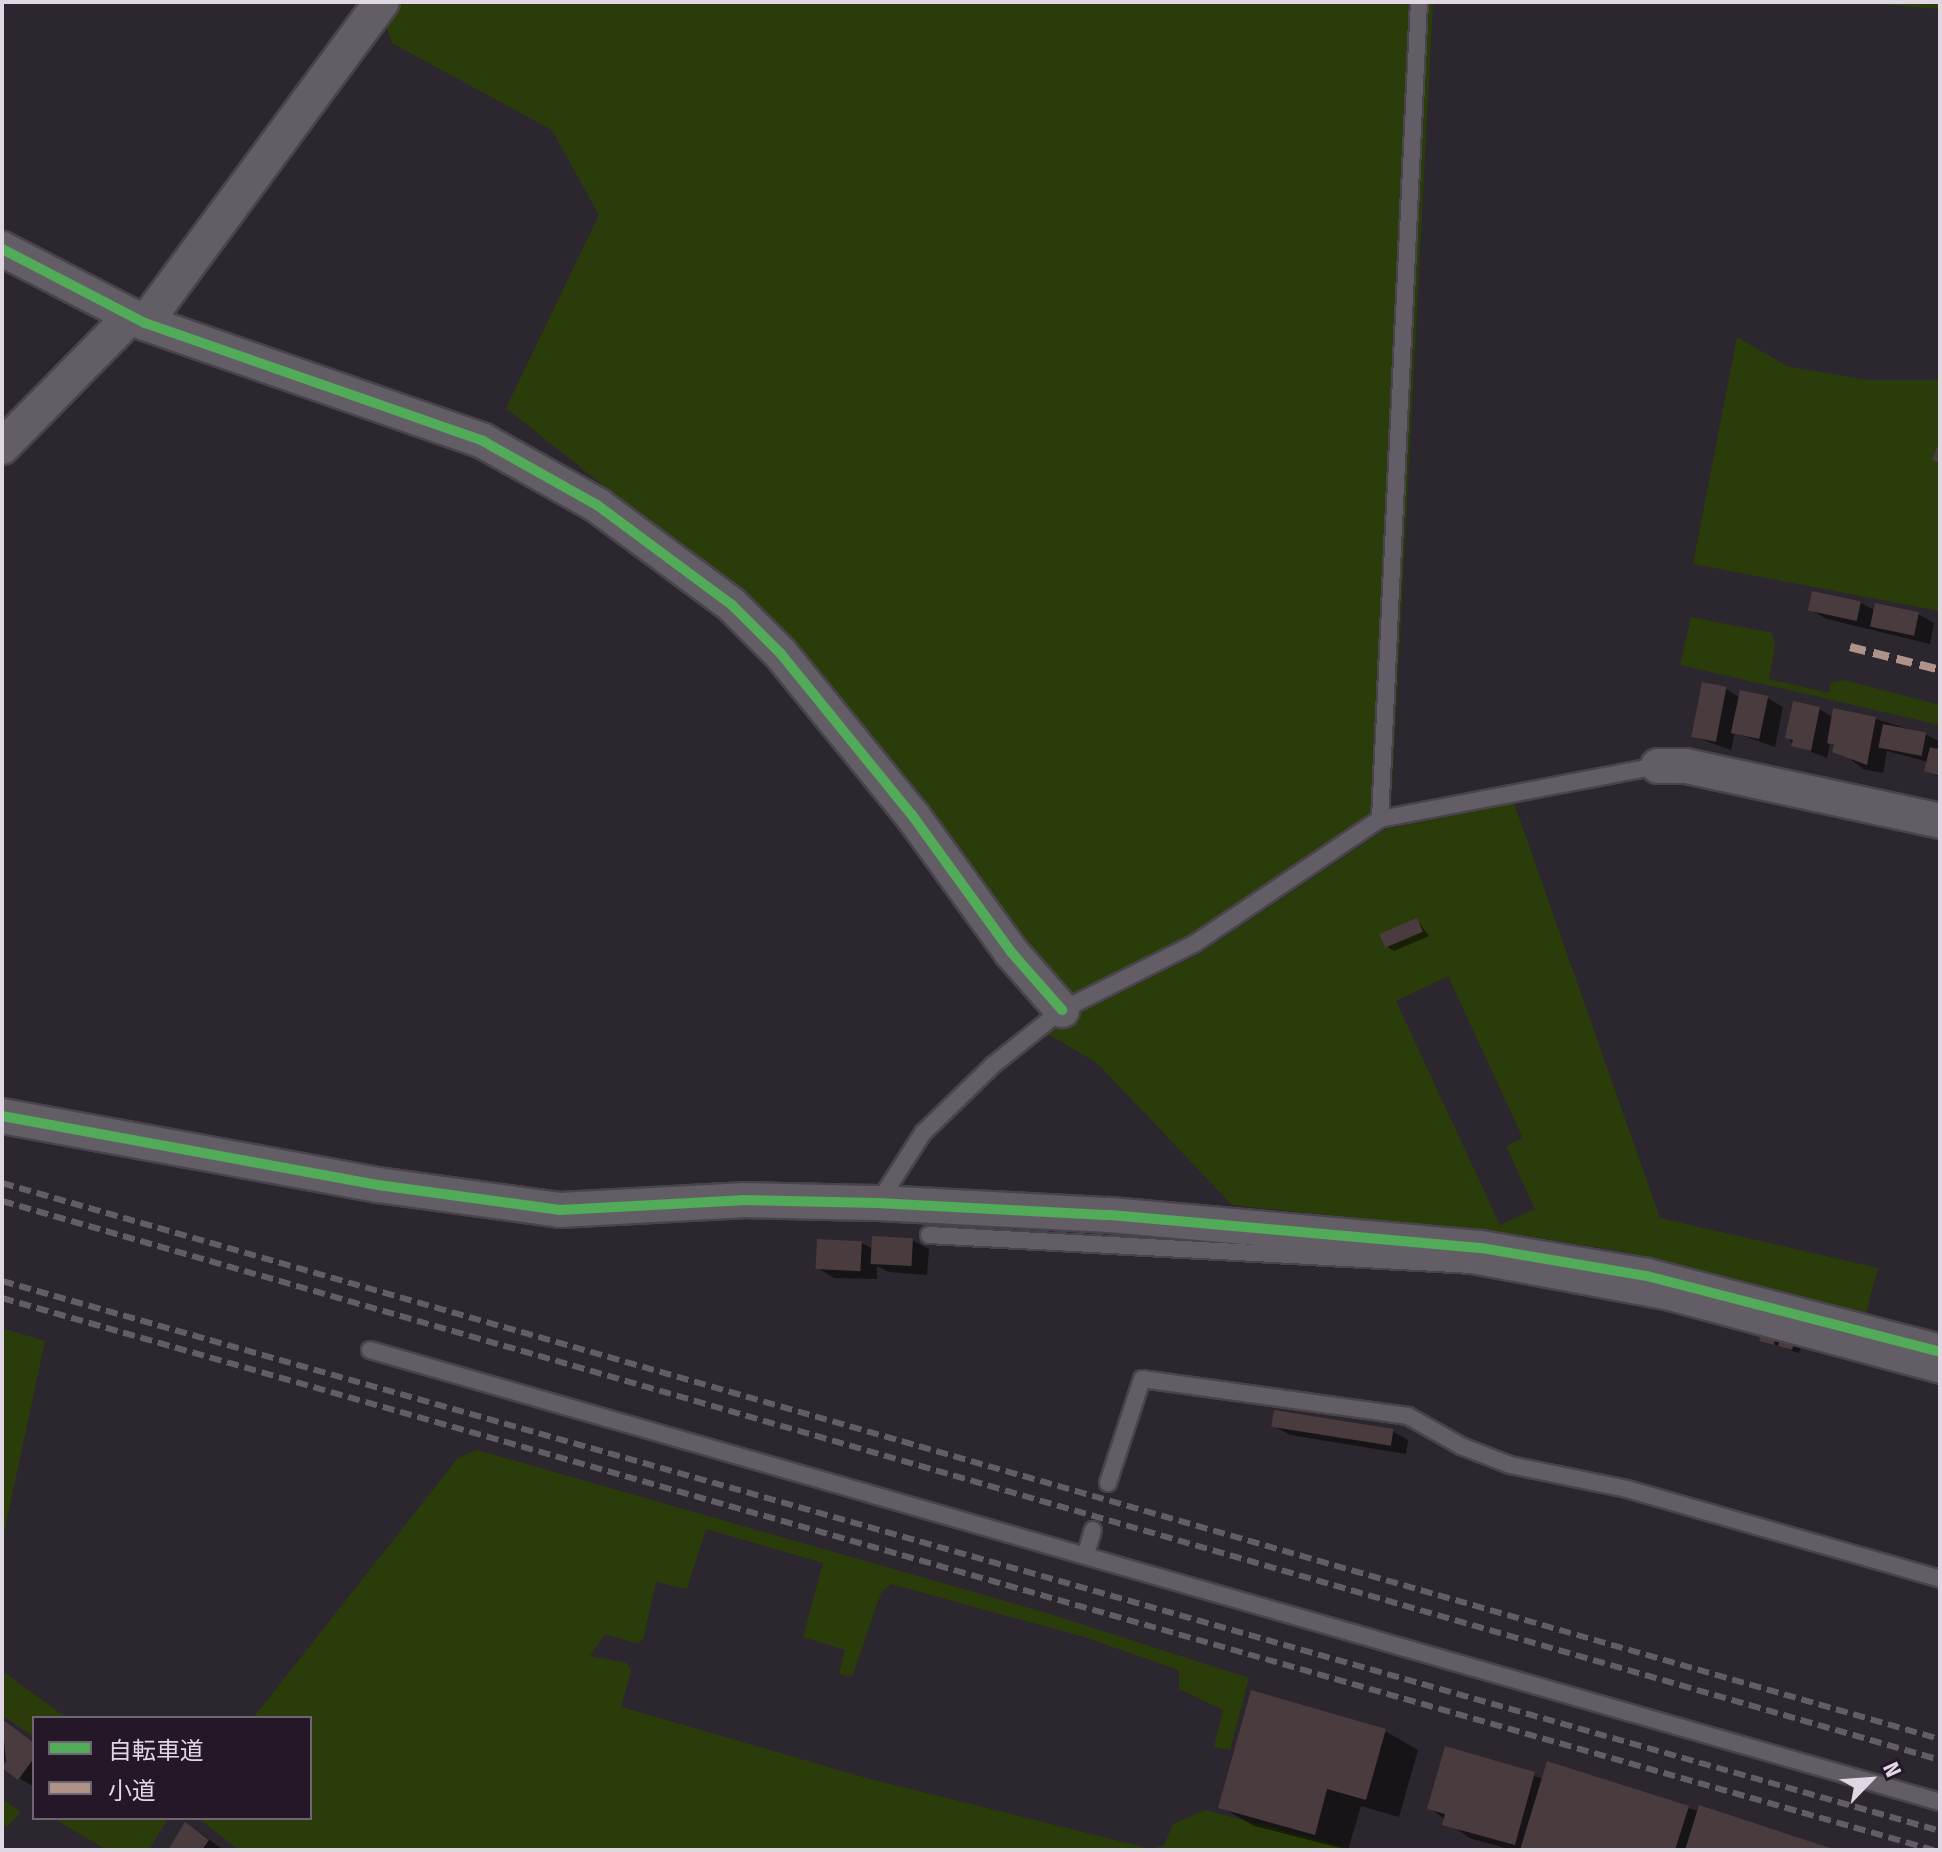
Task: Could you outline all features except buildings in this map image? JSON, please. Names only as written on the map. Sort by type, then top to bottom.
[{"type":"street","points":[[2,447],[138,320],[382,2]]},
{"type":"street","points":[[2,249],[138,320],[483,441],[597,505],[732,605],[781,654],[912,815],[1012,953],[1062,1010]]},
{"type":"street","points":[[1658,766],[1686,766],[1940,821]]},
{"type":"street","points":[[2,1116],[378,1185],[560,1210],[742,1200],[878,1203],[1110,1215],[1481,1248],[1647,1276],[1940,1352]]},
{"type":"lane","points":[[1380,819],[1419,2]]},
{"type":"lane","points":[[878,1203],[923,1133],[993,1065],[1062,1010],[1194,944],[1380,819],[1658,766]]},
{"type":"lane","points":[[929,1235],[1472,1265],[1670,1302],[1940,1375]]},
{"type":"lane","points":[[370,1350],[1940,1802]]},
{"type":"lane","points":[[1108,1483],[1142,1379],[1408,1416],[1461,1446],[1510,1465],[1627,1489],[1940,1579]]},
{"type":"lane","points":[[1086,1554],[1093,1530]]},
{"type":"green space","points":[[382,2],[1433,2],[1392,795],[1368,817],[1190,938],[1065,997],[737,592],[506,408],[599,215],[552,130],[392,43],[379,6]]},
{"type":"green space","points":[[1853,2],[1940,2],[1940,9]]},
{"type":"green space","points":[[1737,337],[1787,366],[1867,380],[1940,380],[1940,611],[1693,564]]},
{"type":"green space","points":[[1691,617],[1772,633],[1775,646],[1769,679],[1829,693],[1830,683],[1844,680],[1940,705],[1940,725],[1680,665]]},
{"type":"green space","points":[[1514,803],[1660,1218],[1878,1268],[1865,1316],[1625,1252],[1527,1236],[1232,1205],[1097,1063],[1048,1034],[1073,1016],[1199,954],[1386,829]],"holes":[[[1448,976],[1523,1138],[1506,1146],[1535,1209],[1500,1225],[1396,1001]]]},
{"type":"green space","points":[[2,1328],[45,1341],[2,1543]]},
{"type":"green space","points":[[477,1450],[1050,1614],[1249,1678],[1230,1750],[1214,1747],[1223,1710],[1179,1689],[1179,1670],[1084,1637],[891,1584],[881,1593],[852,1677],[839,1674],[845,1650],[803,1637],[823,1563],[706,1529],[687,1589],[656,1582],[643,1640],[635,1643],[605,1634],[590,1656],[627,1663],[631,1671],[621,1707],[870,1779],[1151,1849],[1164,1845],[1173,1824],[1205,1810],[1355,1850],[239,1850],[201,1820],[312,1820],[312,1716],[255,1716],[458,1458]]},
{"type":"green space","points":[[2,1671],[64,1716],[32,1716],[32,1736],[2,1715]]},
{"type":"green space","points":[[2,1799],[21,1812],[8,1826],[2,1825]]},
{"type":"green space","points":[[56,1820],[167,1820],[149,1850],[107,1850]]},
{"type":"railway","points":[[2,1183],[1940,1739]]},
{"type":"railway","points":[[2,1201],[1940,1760]]},
{"type":"railway","points":[[2,1281],[1940,1831]]},
{"type":"railway","points":[[2,1298],[1934,1850]]},
{"type":"marked path","points":[[1850,647],[1940,670]]},
{"type":"cycle path","points":[[2,249],[145,323],[483,441],[597,505],[732,605],[781,654],[912,815],[1012,953],[1062,1010]]},
{"type":"cycle path","points":[[2,1116],[378,1185],[560,1210],[742,1200],[878,1203],[1110,1215],[1481,1248],[1647,1276],[1940,1352]]}]
